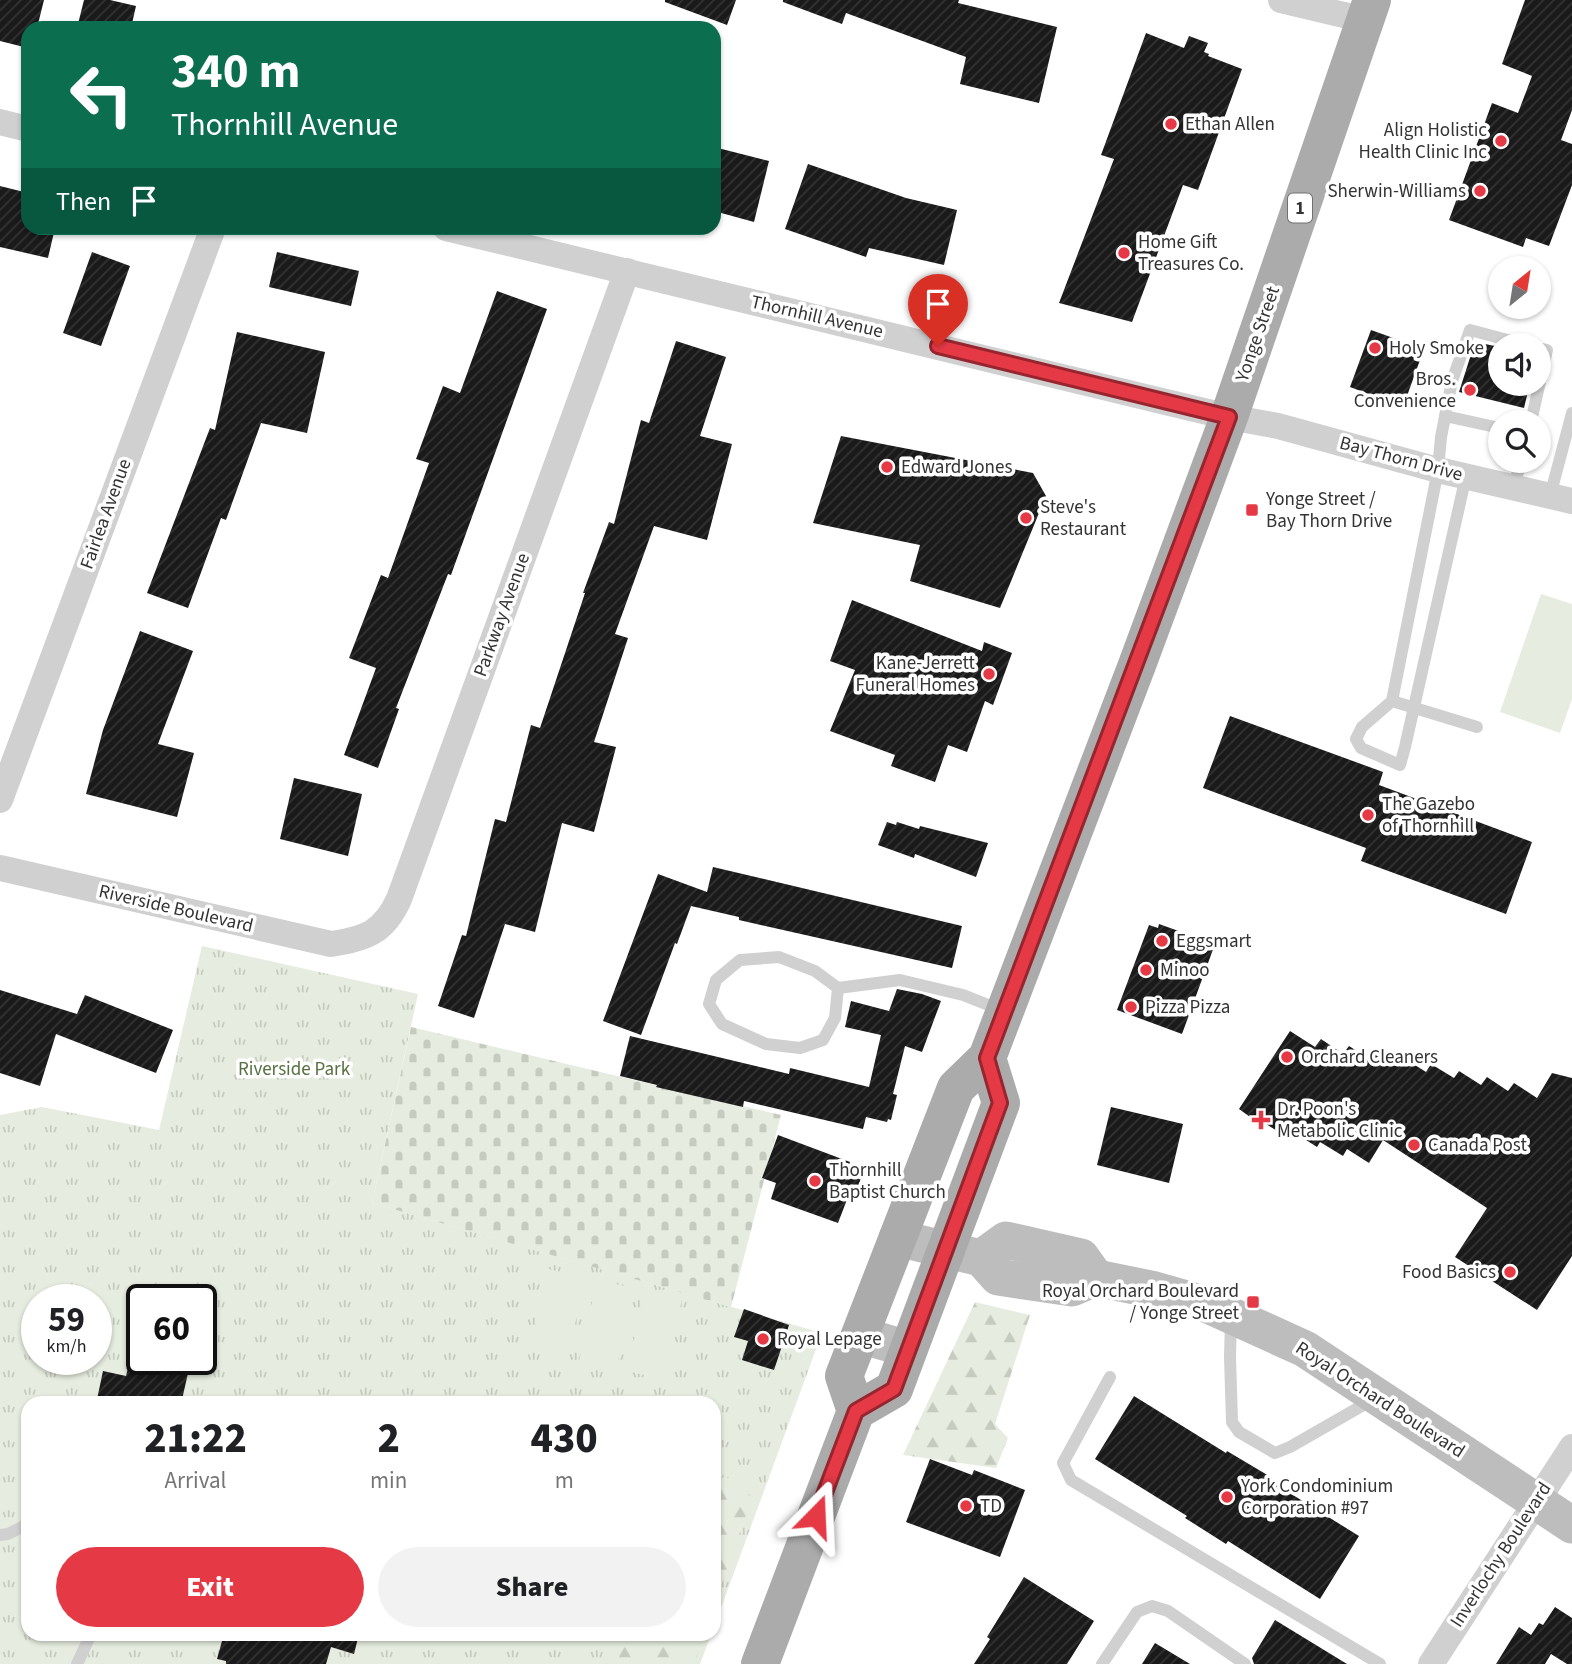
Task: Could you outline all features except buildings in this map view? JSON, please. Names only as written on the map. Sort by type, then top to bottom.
[{"type":"main road","name":"Yonge Street","points":[[856,1411],[844,1376],[956,1088],[987,1058],[1005,1012],[1229,417],[1368,10]]},
{"type":"main road","points":[[760,1664],[856,1411],[894,1389],[908,1349],[963,1254],[1000,1103],[987,1058]]},
{"type":"street","points":[[1281,0],[1368,10]]},
{"type":"street","points":[[0,122],[21,127]]},
{"type":"street","name":"Fairlea Avenue","points":[[0,800],[210,235]]},
{"type":"street","name":"Thornhill Avenue","points":[[475,235],[1229,417]]},
{"type":"street","name":"Parkway Avenue","points":[[354,941],[385,923],[399,899],[627,271]]},
{"type":"street","name":"Bay Thorn Drive","points":[[1229,417],[1278,426],[1438,470],[1561,498]]},
{"type":"street","name":"Riverside Boulevard","points":[[0,869],[291,936],[331,944],[354,941]]},
{"type":"street","points":[[897,1238],[963,1254]]},
{"type":"street","name":"Royal Orchard Boulevard","points":[[963,1254],[1006,1240],[1081,1257],[1096,1278],[1181,1297],[1231,1315],[1305,1349],[1572,1525]]},
{"type":"street","points":[[860,1335],[908,1349]]},
{"type":"street","name":"Inverlochy Boulevard","points":[[1431,1664],[1572,1447]]},
{"type":"lane","points":[[1466,476],[1400,765],[1361,748],[1356,739],[1362,727],[1392,701],[1438,470],[1441,437],[1452,381],[1470,330],[1488,335]]},
{"type":"lane","points":[[1561,498],[1572,413]]},
{"type":"lane","points":[[1445,416],[1488,425]]},
{"type":"lane","points":[[1513,487],[1518,473]]},
{"type":"lane","points":[[1392,701],[1477,727]]},
{"type":"lane","points":[[838,988],[835,1018],[823,1040],[800,1048],[766,1044],[722,1024],[709,1004],[716,980],[740,960],[779,957],[815,971],[838,988],[900,980],[963,995],[1005,1012]]},
{"type":"lane","points":[[1231,1315],[1232,1422],[1239,1432],[1275,1454],[1377,1397]]},
{"type":"lane","points":[[1110,1377],[1063,1463],[1072,1480],[1380,1664]]},
{"type":"lane","points":[[0,1535],[21,1528]]},
{"type":"lane","points":[[1102,1664],[1138,1612],[1152,1606],[1168,1611],[1245,1664]]},
{"type":"lane","points":[[77,1664],[88,1641]]},
{"type":"green space","points":[[1541,594],[1572,604],[1572,699],[1560,733],[1500,712]]},
{"type":"green space","name":"Riverside Park","points":[[202,946],[418,994],[372,1203],[822,1333],[721,1608],[721,1396],[21,1396],[21,1641],[709,1641],[700,1664],[0,1664],[0,1115],[42,1107],[159,1130]]},
{"type":"green space","points":[[411,1027],[781,1115],[731,1307],[372,1203]]},
{"type":"green space","points":[[548,1269],[585,1277],[568,1358],[530,1350]]},
{"type":"green space","points":[[597,1280],[634,1288],[616,1369],[579,1361]]},
{"type":"green space","points":[[645,1291],[682,1299],[665,1380],[627,1371]]},
{"type":"green space","points":[[975,1302],[1030,1315],[995,1424],[1008,1438],[996,1468],[903,1455]]},
{"type":"green space","points":[[721,1477],[729,1478],[752,1498],[721,1586]]},
{"type":"green space","points":[[614,1641],[702,1641],[694,1664],[606,1664]]},
{"type":"place","name":"Ethan Allen","points":[[1171,124]]},
{"type":"place","name":"Align Holistic Health Clinic Inc","points":[[1501,141]]},
{"type":"place","name":"Sherwin-Williams","points":[[1480,191]]},
{"type":"place","name":"Home Gift Treasures Co.","points":[[1124,253]]},
{"type":"place","name":"Holy Smoke","points":[[1375,348]]},
{"type":"place","name":"Bros. Convenience","points":[[1470,390]]},
{"type":"place","name":"Edward Jones","points":[[887,467]]},
{"type":"place","name":"Yonge Street / Bay Thorn Drive","points":[[1252,510]]},
{"type":"place","name":"Steve's Restaurant","points":[[1026,518]]},
{"type":"place","name":"Kane-Jerrett Funeral Homes","points":[[989,674]]},
{"type":"place","name":"The Gazebo of Thornhill","points":[[1368,815]]},
{"type":"place","name":"Eggsmart","points":[[1162,941]]},
{"type":"place","name":"Minoo","points":[[1146,970]]},
{"type":"place","name":"Pizza Pizza","points":[[1131,1007]]},
{"type":"place","name":"Orchard Cleaners","points":[[1287,1057]]},
{"type":"place","name":"Dr. Poon's Metabolic Clinic","points":[[1261,1120]]},
{"type":"place","name":"Canada Post","points":[[1414,1145]]},
{"type":"place","name":"Thornhill Baptist Church","points":[[815,1181]]},
{"type":"place","name":"Food Basics","points":[[1510,1272]]},
{"type":"place","name":"Royal Orchard Boulevard / Yonge Street","points":[[1253,1302]]},
{"type":"place","name":"Royal Lepage","points":[[763,1339]]},
{"type":"place","name":"York Condominium Corporation #97","points":[[1227,1497]]},
{"type":"place","name":"TD","points":[[966,1506]]},
{"type":"route","points":[[816,1516],[856,1411],[894,1389],[1000,1103],[987,1058],[1229,417],[938,346]]}]
